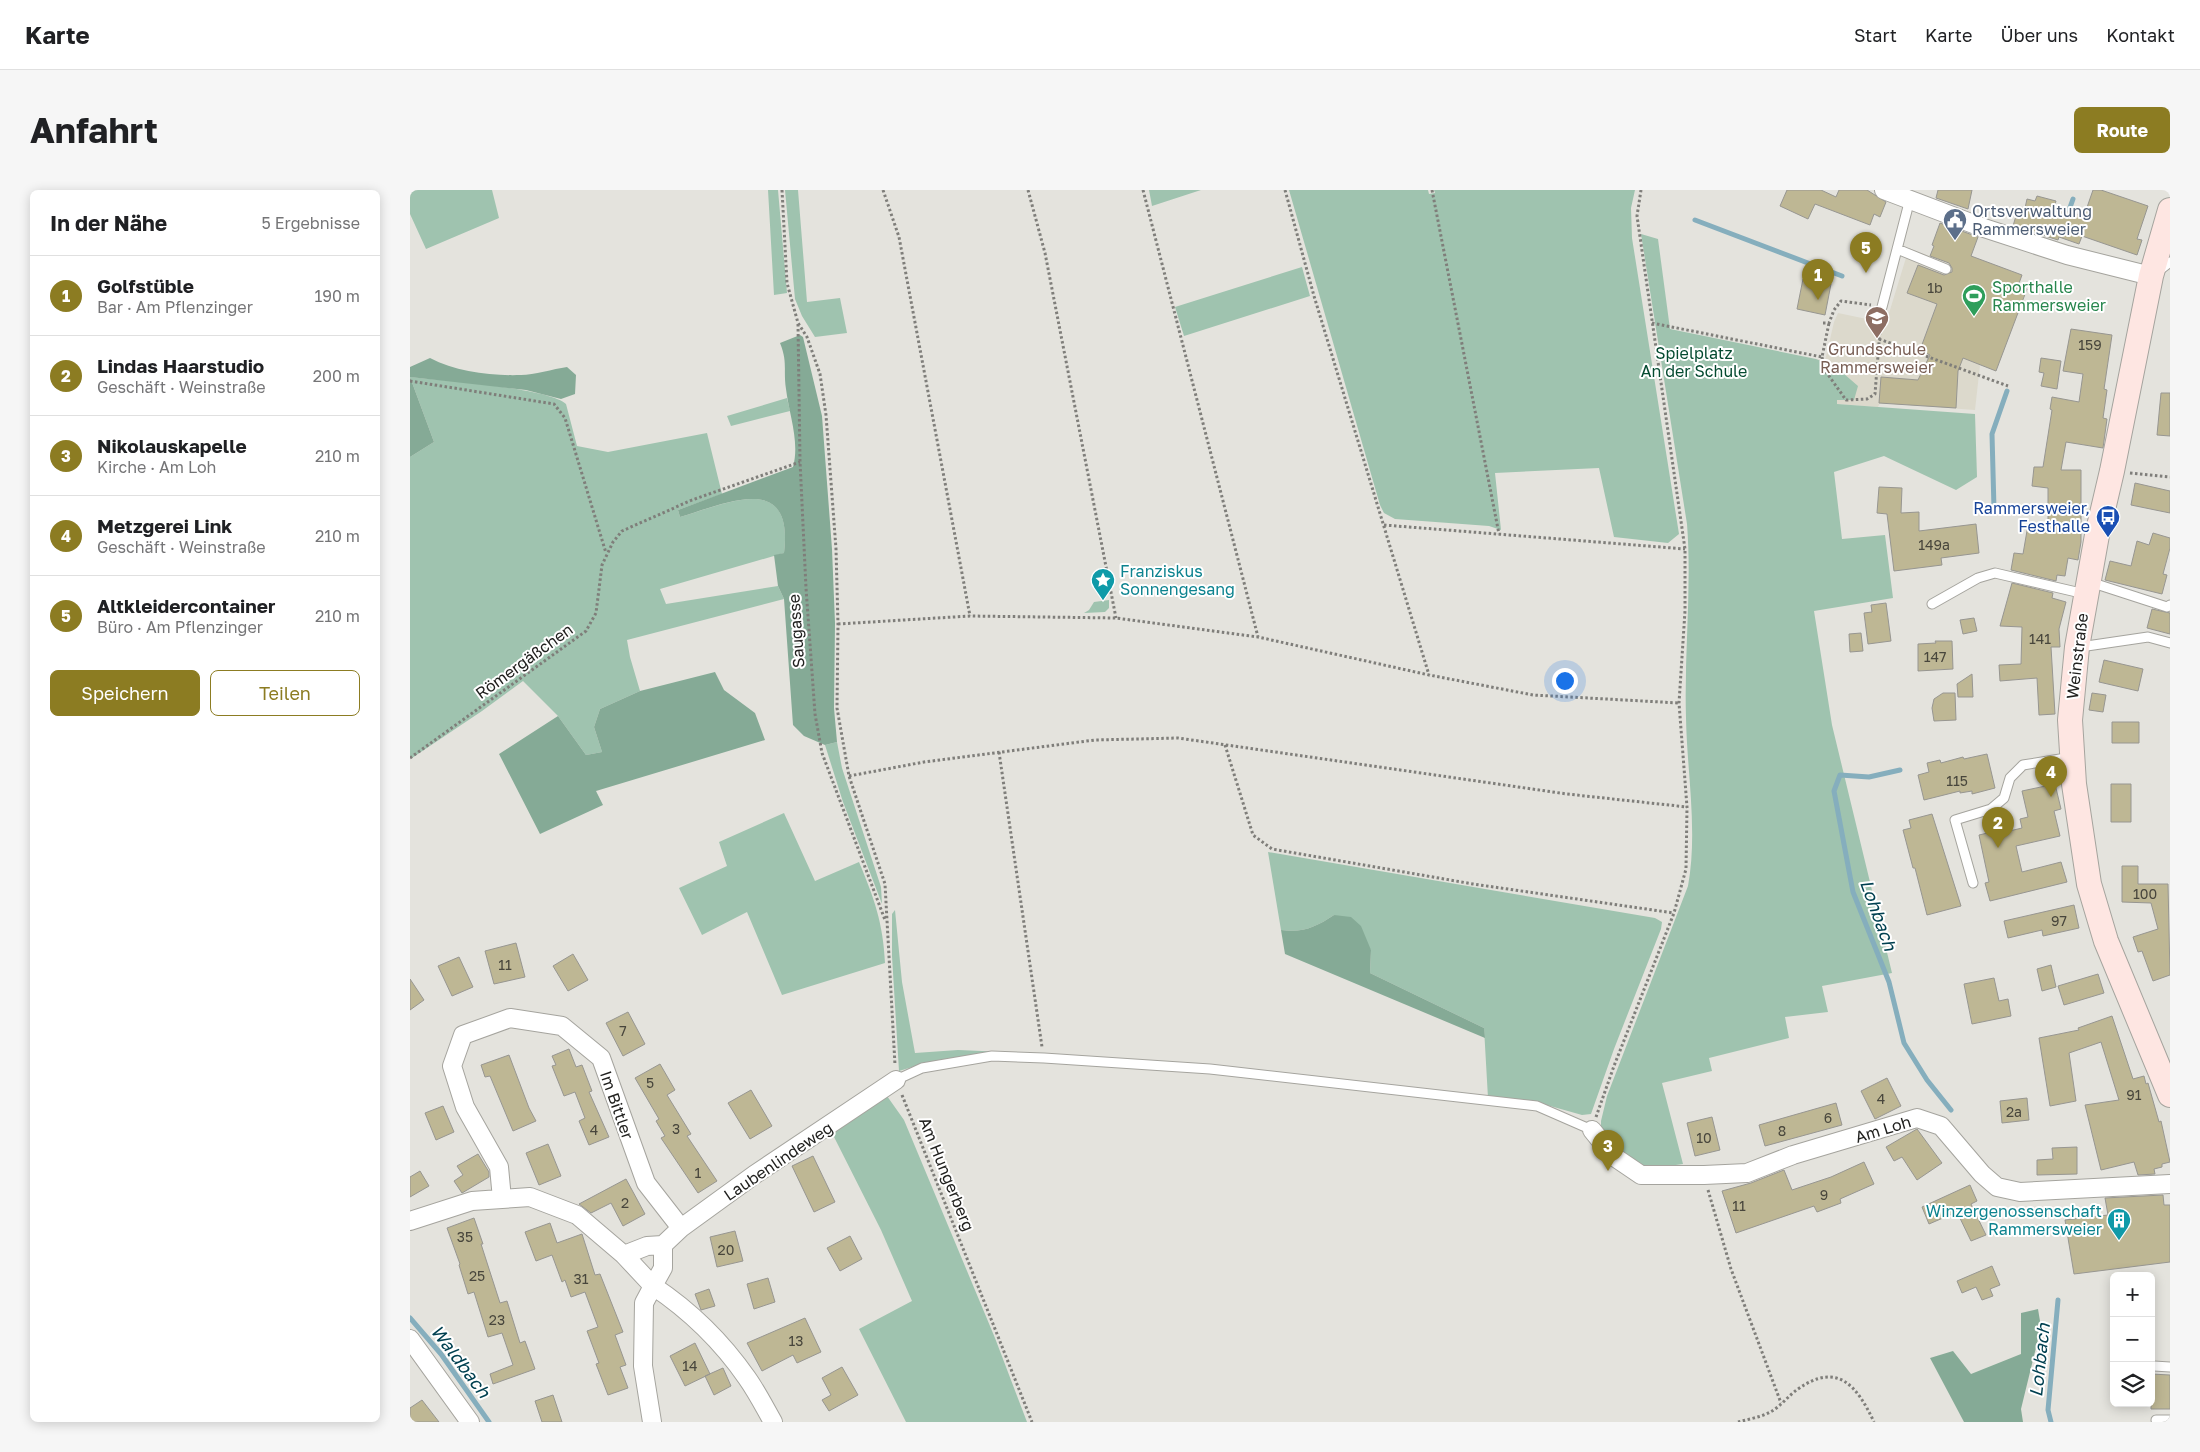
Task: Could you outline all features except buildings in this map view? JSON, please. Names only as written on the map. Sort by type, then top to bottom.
[{"type":"street","points":[[1884,190],[1911,194],[1984,228],[2067,255],[2161,269]]},
{"type":"street","name":"Weinstraße","points":[[2170,210],[2161,269],[2086,588],[2077,647],[2070,720],[2079,826],[2089,884],[2106,940],[2164,1066],[2170,1095]]},
{"type":"street","name":"Im Bittler","points":[[502,1199],[500,1167],[465,1107],[452,1066],[463,1035],[510,1018],[562,1026],[601,1058],[646,1183],[680,1228]]},
{"type":"street","name":"Laubenlindeweg","points":[[663,1245],[680,1228],[754,1175],[896,1080]]},
{"type":"street","name":"Am Loh","points":[[1592,1130],[1612,1156],[1641,1175],[1704,1175],[1747,1173],[1793,1155],[1917,1118],[1941,1126],[1982,1174],[1997,1186],[2020,1192],[2170,1184]]},
{"type":"street","points":[[410,1221],[472,1201],[530,1197],[577,1215],[624,1254],[653,1286],[670,1297],[709,1332],[747,1378],[773,1422]]},
{"type":"street","points":[[624,1254],[647,1246],[663,1245],[663,1268],[644,1303],[643,1366],[652,1422]]},
{"type":"street","points":[[410,1339],[470,1422]]},
{"type":"lane","points":[[1882,306],[1911,194]]},
{"type":"lane","points":[[1897,249],[1946,269]]},
{"type":"lane","points":[[1932,604],[1978,578],[1995,573],[2086,588],[2167,607],[2170,605]]},
{"type":"lane","points":[[2077,647],[2148,637],[2170,643]]},
{"type":"lane","points":[[1973,882],[1955,820],[1991,809],[2004,798],[2010,778],[2023,765],[2072,757]]},
{"type":"lane","points":[[896,1080],[922,1068],[992,1056],[1210,1069],[1537,1106],[1592,1130]]},
{"type":"lane","points":[[2155,1366],[2170,1368]]},
{"type":"lane","points":[[2156,1420],[2170,1420]]},
{"type":"path","points":[[782,190],[787,283],[798,323]]},
{"type":"path","points":[[883,190],[899,237],[970,616]]},
{"type":"path","points":[[1028,190],[1045,253],[1116,618]]},
{"type":"path","points":[[1143,190],[1258,637]]},
{"type":"path","points":[[1285,190],[1314,296],[1429,675]]},
{"type":"path","points":[[1432,190],[1499,534]]},
{"type":"path","points":[[1592,1130],[1614,1066],[1674,914],[1686,869],[1687,807],[1680,703],[1685,549],[1637,216],[1641,190]]},
{"type":"path","points":[[1841,301],[1882,306],[1875,394],[1867,399],[1846,400],[1827,374],[1822,357],[1829,323],[1834,310],[1841,301]]},
{"type":"path","points":[[1823,322],[1829,323]]},
{"type":"path","name":"Saugasse","points":[[798,323],[800,461],[814,714],[822,753],[887,925]]},
{"type":"path","name":"Am Hungerberg","points":[[798,323],[807,337],[820,374],[826,415],[836,549],[838,624],[837,708],[849,776],[885,884],[896,1080],[1032,1422]]},
{"type":"path","points":[[1652,323],[1822,357]]},
{"type":"path","points":[[1879,339],[2008,386]]},
{"type":"path","points":[[410,382],[554,404],[564,418],[606,554]]},
{"type":"path","name":"Römergäßchen","points":[[410,758],[586,631],[596,613],[599,576],[606,554],[622,531],[692,500],[800,461]]},
{"type":"path","points":[[2112,471],[2170,477]]},
{"type":"path","points":[[1384,525],[1685,549]]},
{"type":"path","points":[[838,624],[970,616],[1116,618],[1258,637],[1429,675],[1533,695],[1680,703]]},
{"type":"path","points":[[849,776],[924,762],[1095,740],[1178,738],[1567,794],[1687,807]]},
{"type":"path","points":[[1225,745],[1253,835],[1272,849],[1473,884],[1674,914]]},
{"type":"path","points":[[998,752],[1044,1058]]},
{"type":"path","points":[[1704,1175],[1731,1268],[1781,1402]]},
{"type":"path","points":[[1738,1422],[1772,1411],[1799,1388],[1823,1377],[1834,1377],[1847,1382],[1855,1389],[1865,1403],[1874,1422]]},
{"type":"shaded area","name":"Grundschule Rammersweier","points":[[1909,248],[1967,271],[1937,304],[1920,350],[1960,366],[1963,358],[1980,365],[1975,410],[1880,403],[1878,407],[1837,404],[1816,359],[1825,361],[1834,322],[1838,313],[1886,323]]},
{"type":"green space","points":[[410,190],[492,190],[499,218],[426,249],[410,214]]},
{"type":"green space","points":[[768,190],[778,190],[787,293],[774,295]]},
{"type":"green space","points":[[785,190],[798,190],[807,302],[840,298],[847,333],[815,337],[802,316],[795,299]]},
{"type":"green space","points":[[1149,190],[1201,190],[1152,206]]},
{"type":"green space","points":[[1289,190],[1428,190],[1429,194],[1435,193],[1434,190],[1635,190],[1631,208],[1632,238],[1679,534],[1668,543],[1614,537],[1599,468],[1495,473],[1501,530],[1489,526],[1395,519],[1384,513],[1380,505]]},
{"type":"green space","name":"Spielplatz An der Schule","points":[[1641,234],[1658,239],[1670,329],[1816,359],[1836,367],[1858,386],[1854,400],[1837,400],[1837,404],[1975,414],[1977,477],[1956,490],[1884,456],[1834,472],[1842,539],[1885,535],[1893,598],[1814,611],[1832,725],[1892,973],[1822,986],[1828,1012],[1785,1017],[1789,1038],[1709,1058],[1712,1071],[1662,1083],[1683,1164],[1647,1169],[1601,1137],[1601,1121],[1607,1096],[1688,886],[1691,865],[1692,823],[1686,718],[1689,572],[1687,524]]},
{"type":"green space","points":[[1302,267],[1310,296],[1184,336],[1175,307]]},
{"type":"green space","points":[[800,335],[803,337],[822,416],[832,549],[835,623],[834,708],[837,742],[825,745],[804,736],[793,725],[784,599],[778,586],[774,555],[784,553],[784,527],[779,511],[768,502],[753,499],[717,505],[680,517],[678,510],[793,467],[795,438],[785,382],[785,361],[780,343]]},
{"type":"green space","points":[[430,358],[451,367],[486,374],[526,375],[567,367],[576,375],[575,394],[561,399],[526,390],[410,377],[410,367]]},
{"type":"green space","points":[[410,377],[517,389],[556,398],[566,404],[577,446],[608,452],[707,433],[722,494],[678,510],[680,517],[737,501],[754,499],[768,502],[779,511],[784,527],[784,553],[660,589],[666,604],[778,586],[784,599],[627,640],[640,691],[600,709],[594,727],[602,752],[586,755],[558,716],[523,681],[482,711],[412,758],[410,757],[410,457],[434,442]]},
{"type":"green space","points":[[410,377],[434,442],[410,457]]},
{"type":"green space","points":[[787,398],[790,411],[731,426],[727,416]]},
{"type":"green space","points":[[1109,600],[1109,608],[1105,612],[1084,613],[1089,610],[1094,602]]},
{"type":"green space","points":[[715,672],[724,690],[755,713],[765,740],[596,791],[603,805],[540,834],[499,754],[558,716],[586,755],[602,752],[594,727],[600,709],[640,691]]},
{"type":"green space","points":[[837,742],[842,768],[881,887],[882,904],[843,802],[825,745]]},
{"type":"green space","points":[[784,813],[815,881],[859,862],[877,911],[885,963],[782,995],[747,912],[702,935],[679,888],[727,866],[719,842]]},
{"type":"green space","points":[[1268,852],[1655,918],[1662,922],[1591,1114],[1582,1115],[1536,1102],[1488,1098],[1484,1028],[1370,973],[1371,950],[1334,915],[1321,923],[1303,930],[1281,930]]},
{"type":"green space","points":[[895,910],[902,982],[915,1053],[958,1050],[1029,1053],[1029,1055],[919,1065],[899,1071],[892,956],[892,914]]},
{"type":"green space","points":[[1334,915],[1351,917],[1361,926],[1371,950],[1370,973],[1484,1028],[1485,1038],[1285,954],[1281,930],[1303,930],[1321,923]]},
{"type":"green space","points":[[887,1096],[904,1120],[995,1338],[1027,1422],[906,1422],[859,1329],[912,1301],[881,1230],[832,1133]]},
{"type":"green space","points":[[2038,1309],[2041,1327],[2021,1409],[2023,1422],[1964,1422],[1930,1358],[1953,1351],[1971,1374],[2021,1354],[2021,1313]]},
{"type":"waterway","name":"Lohbach","points":[[2067,216],[2073,199]]},
{"type":"waterway","points":[[1695,220],[1842,276]]},
{"type":"waterway","name":"Lohbach","points":[[1994,509],[1992,434],[2007,391]]},
{"type":"waterway","name":"Lohbach","points":[[1900,770],[1869,777],[1840,775],[1834,791],[1853,892],[1889,982],[1904,1043],[1927,1080],[1951,1110]]},
{"type":"waterway","name":"Lohbach","points":[[2051,1422],[2048,1410],[2058,1300]]},
{"type":"waterway","name":"Waldbach","points":[[410,1318],[441,1354],[489,1422]]},
{"type":"place","name":"Ortsverwaltung Rammersweier","points":[[1955,241]]},
{"type":"place","name":"Altkleidercontainer","points":[[1866,273]]},
{"type":"place","name":"Golfstüble","points":[[1818,300]]},
{"type":"place","name":"Sporthalle Rammersweier","points":[[1974,317]]},
{"type":"place","name":"Grundschule Rammersweier","points":[[1877,339]]},
{"type":"place","name":"Rammersweier, Festhalle","points":[[2108,538]]},
{"type":"place","name":"Franziskus Sonnengesang","points":[[1103,601]]},
{"type":"place","name":"Metzgerei Link","points":[[2051,797]]},
{"type":"place","name":"Lindas Haarstudio","points":[[1998,848]]},
{"type":"place","name":"Nikolauskapelle","points":[[1608,1171]]},
{"type":"place","name":"Winzergenossenschaft Rammersweier","points":[[2119,1241]]}]
